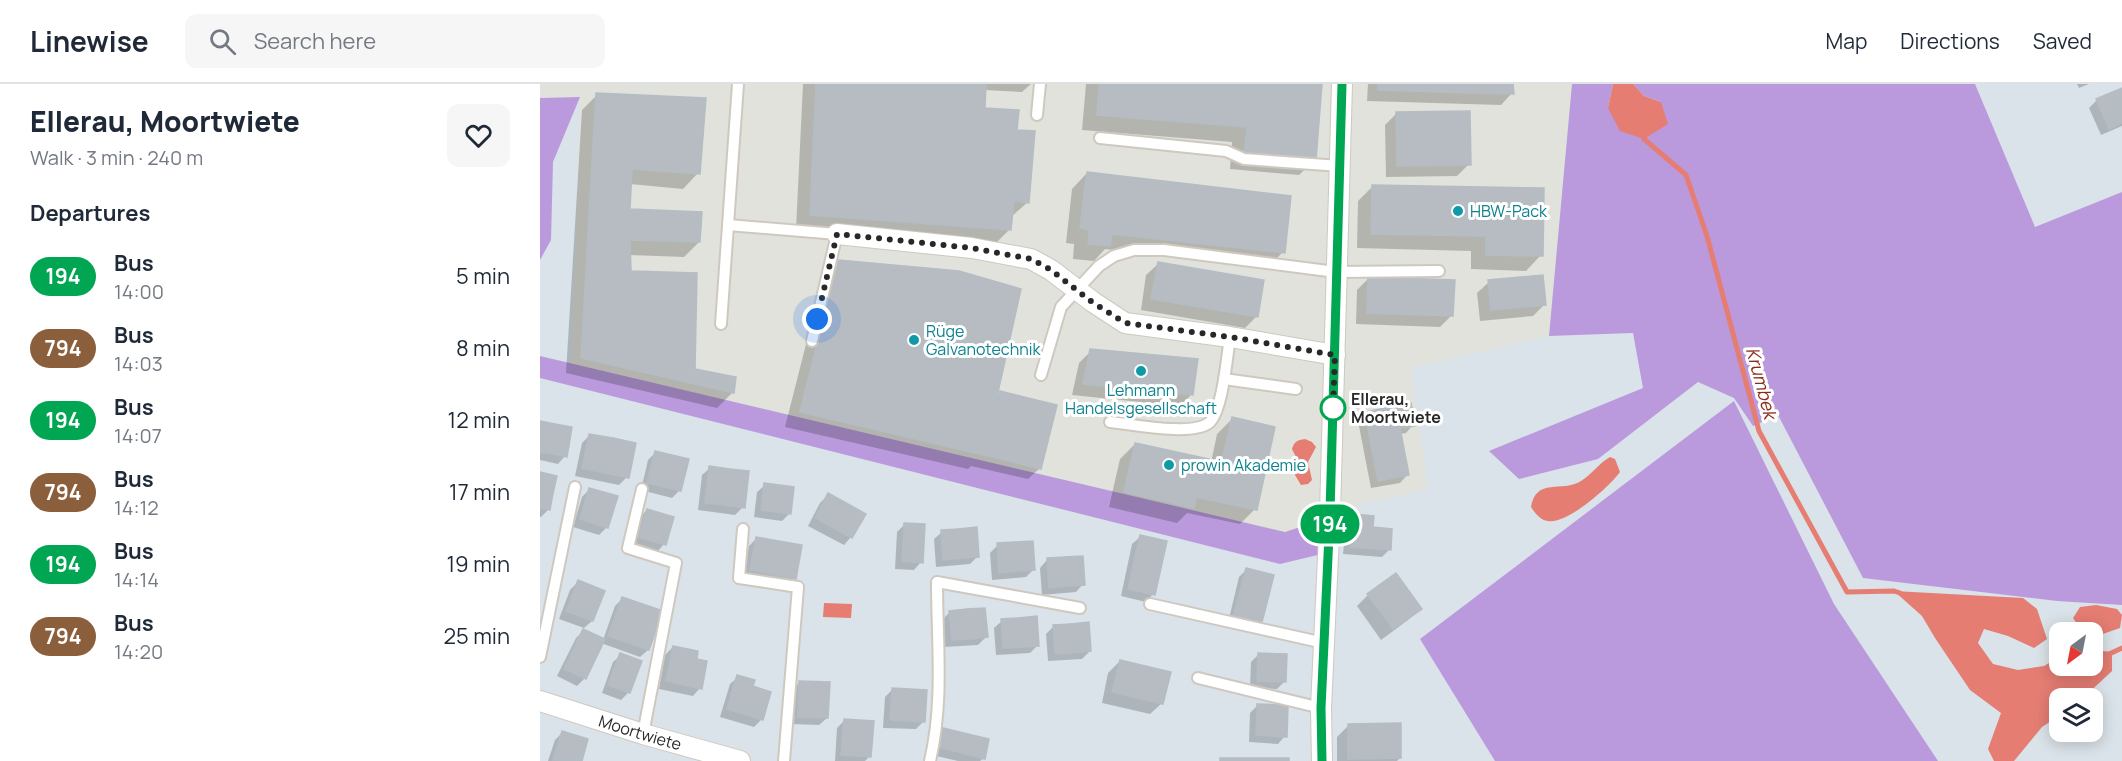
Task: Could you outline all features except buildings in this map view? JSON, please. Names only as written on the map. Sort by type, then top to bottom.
[{"type":"street","points":[[1322,761],[1321,708],[1335,355],[1342,84]]},
{"type":"street","points":[[837,234],[972,248],[1031,259],[1051,270],[1125,323],[1230,337],[1335,355]]},
{"type":"street","name":"Moortwiete","points":[[540,701],[718,758],[740,761]]},
{"type":"lane","points":[[721,324],[738,84]]},
{"type":"lane","points":[[1037,115],[1040,84]]},
{"type":"lane","points":[[1100,138],[1226,151],[1244,159],[1340,166]]},
{"type":"lane","points":[[728,225],[837,234],[812,341]]},
{"type":"lane","points":[[1041,375],[1061,307],[1099,266],[1114,256],[1134,250],[1164,250],[1336,272],[1439,271]]},
{"type":"lane","points":[[1110,422],[1197,429],[1209,422],[1216,410],[1224,379],[1230,337]]},
{"type":"lane","points":[[1224,379],[1296,389]]},
{"type":"lane","points":[[540,657],[575,487]]},
{"type":"lane","points":[[642,489],[628,548],[676,562],[643,734]]},
{"type":"lane","points":[[743,529],[739,578],[798,587],[784,761]]},
{"type":"lane","points":[[930,761],[937,732],[940,692],[937,651],[937,582],[1080,608]]},
{"type":"lane","points":[[1150,604],[1324,643]]},
{"type":"lane","points":[[1197,678],[1321,708]]},
{"type":"shaded area","points":[[540,84],[1572,84],[1549,336],[1411,368],[1428,489],[1337,510],[1328,518],[1285,532],[572,364],[580,98],[540,98]]},
{"type":"shaded area","points":[[1572,84],[1613,84],[1608,108],[1661,102],[1644,96],[1633,84],[1975,84],[2035,227],[2122,192],[2122,605],[2057,601],[1863,578],[1778,415],[1753,426],[1734,398],[1698,382],[1598,459],[1519,479],[1489,451],[1643,388],[1633,333],[1549,336]]},
{"type":"shaded area","points":[[1613,84],[1633,84],[1644,96],[1661,102],[1668,124],[1644,139],[1620,131],[1608,108]]},
{"type":"shaded area","points":[[580,97],[553,162],[551,240],[540,260],[540,98]]},
{"type":"shaded area","points":[[540,356],[1285,532],[1328,518],[1326,553],[1280,564],[540,378]]},
{"type":"shaded area","points":[[1734,401],[1834,604],[1938,761],[1495,761],[1420,639]]},
{"type":"shaded area","points":[[1305,439],[1316,447],[1308,462],[1312,480],[1308,484],[1301,485],[1295,475],[1299,462],[1292,449],[1296,442]]},
{"type":"shaded area","points":[[1610,457],[1615,459],[1620,472],[1598,495],[1577,511],[1566,517],[1548,521],[1540,518],[1531,507],[1538,492],[1581,481]]},
{"type":"shaded area","points":[[1894,591],[2023,598],[2037,609],[2047,639],[2034,648],[2008,636],[1984,629],[1978,643],[1993,664],[2018,670],[2044,666],[2049,663],[2049,676],[2103,676],[2103,651],[2112,652],[2112,671],[2094,688],[2049,688],[2049,722],[2042,727],[2014,761],[1994,761],[1988,749],[2001,713],[1970,690],[1922,616]]},
{"type":"shaded area","points":[[824,603],[852,604],[851,618],[823,617]]},
{"type":"shaded area","points":[[2096,605],[2117,609],[2122,615],[2120,628],[2103,634],[2103,622],[2076,622],[2073,618],[2080,607]]},
{"type":"waterway","name":"Krumbek","points":[[1644,139],[1686,175],[1707,236],[1759,431],[1847,592],[1894,591],[1900,593]]},
{"type":"waterway","name":"Krumbek","points":[[2107,655],[2122,648]]},
{"type":"bus line","name":"194","points":[[1322,761],[1321,708],[1330,513],[1342,84]]},
{"type":"place","name":"HBW-Pack","points":[[1458,211]]},
{"type":"place","name":"Rüge Galvanotechnik","points":[[914,340]]},
{"type":"place","name":"Lehmann Handelsgesellschaft","points":[[1141,371]]},
{"type":"place","name":"Ellerau, Moortwiete","points":[[1333,408]]},
{"type":"place","name":"prowin Akademie","points":[[1169,465]]},
{"type":"route","points":[[817,319],[837,234],[972,248],[1031,259],[1051,270],[1092,302],[1125,323],[1230,337],[1335,355],[1333,408]]}]
